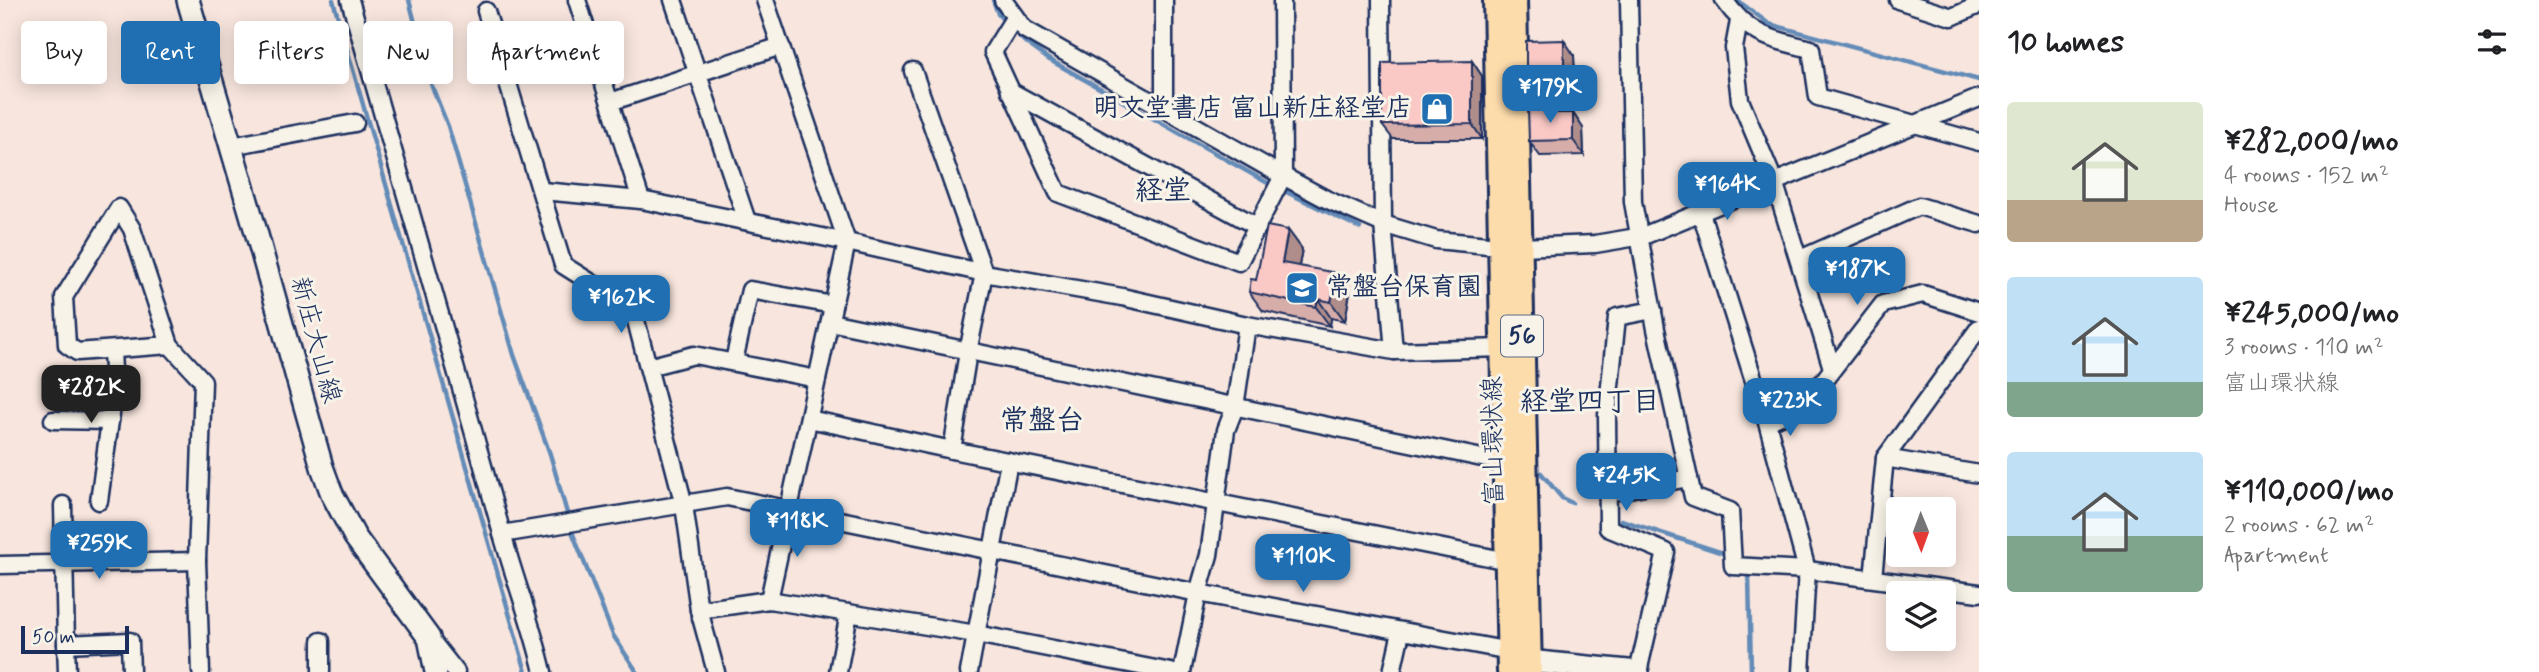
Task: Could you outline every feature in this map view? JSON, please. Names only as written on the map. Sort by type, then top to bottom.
[{"type":"main road","name":"新庄大山線","points":[[188,0],[301,399],[332,494],[355,537],[429,638],[436,672]]},
{"type":"main road","name":"富山環状線","points":[[1496,0],[1511,246],[1504,348],[1508,561],[1519,664]]},
{"type":"main road","name":"富山環状線","points":[[1514,0],[1511,246],[1519,664]]},
{"type":"main road","points":[[1519,664],[1628,671]]},
{"type":"street","points":[[350,0],[543,672]]},
{"type":"street","points":[[577,0],[641,200]]},
{"type":"street","points":[[673,0],[747,221]]},
{"type":"street","points":[[765,0],[846,242],[769,600]]},
{"type":"street","points":[[1003,0],[1024,29],[1049,45],[1283,176],[1326,199],[1383,224],[1436,240],[1511,246],[1595,244],[1640,236],[1979,98]]},
{"type":"street","points":[[1164,0],[1164,107]]},
{"type":"street","points":[[1014,18],[993,52],[1058,194],[1239,262],[1283,176],[1282,0]]},
{"type":"street","points":[[1381,0],[1383,224],[1394,351]]},
{"type":"street","points":[[1629,0],[1633,202],[1693,497],[1730,511],[1733,566],[1807,570],[1979,593]]},
{"type":"street","points":[[1724,0],[1739,21],[1757,33],[1811,49],[1818,97],[1979,142]]},
{"type":"street","points":[[1898,0],[1952,17],[1979,5]]},
{"type":"street","points":[[486,11],[563,265],[633,309],[684,505],[699,610],[716,672]]},
{"type":"street","points":[[1739,21],[1734,48],[1740,100],[1774,181],[1832,368]]},
{"type":"street","points":[[610,102],[781,46]]},
{"type":"street","points":[[913,71],[984,274],[952,450]]},
{"type":"street","points":[[1010,91],[1258,227]]},
{"type":"street","points":[[231,146],[355,123]]},
{"type":"street","points":[[542,191],[641,200],[846,242],[984,274],[1122,297],[1247,325],[1394,351],[1504,348]]},
{"type":"street","points":[[1800,259],[1919,206],[1979,224]]},
{"type":"street","points":[[170,345],[77,352],[66,345],[64,297],[119,208],[132,229],[170,345],[203,381],[197,561],[201,672]]},
{"type":"street","points":[[1702,213],[1767,422],[1807,570],[1801,672]]},
{"type":"street","points":[[734,361],[750,290],[833,305]]},
{"type":"street","points":[[1767,422],[1804,406],[1883,304],[1923,294],[1979,312]]},
{"type":"street","points":[[1628,671],[1666,552],[1608,528],[1607,415],[1617,317],[1653,310]]},
{"type":"street","points":[[830,322],[1506,463]]},
{"type":"street","points":[[1182,672],[1198,593],[1209,555],[1226,430],[1235,407],[1247,325]]},
{"type":"street","points":[[1873,578],[1885,458],[1979,328]]},
{"type":"street","points":[[99,501],[114,392],[112,350]]},
{"type":"street","points":[[648,367],[694,355],[817,379]]},
{"type":"street","points":[[808,419],[1508,561]]},
{"type":"street","points":[[53,420],[110,421]]},
{"type":"street","points":[[1885,458],[1979,474]]},
{"type":"street","points":[[969,672],[1009,461]]},
{"type":"street","points":[[1606,493],[1689,478]]},
{"type":"street","points":[[502,534],[727,497],[1401,632],[1519,664]]},
{"type":"street","points":[[63,505],[66,672]]},
{"type":"street","points":[[0,565],[197,561]]},
{"type":"street","points":[[699,610],[769,600],[976,634],[1171,672]]},
{"type":"street","points":[[838,672],[849,613]]},
{"type":"street","points":[[1392,672],[1401,632]]},
{"type":"street","points":[[429,638],[456,672]]},
{"type":"street","points":[[66,644],[130,641],[131,672]]},
{"type":"street","points":[[321,641],[321,672]]},
{"type":"building","points":[[1564,40],[1564,69],[1526,69],[1526,41]]},
{"type":"building","name":"明文堂書店 富山新庄経堂店","points":[[1472,61],[1472,124],[1382,125],[1382,63]]},
{"type":"building","points":[[1558,108],[1558,113],[1573,113],[1573,140],[1529,141],[1528,109]]},
{"type":"building","points":[[1267,226],[1288,230],[1282,263],[1337,273],[1331,302],[1318,299],[1316,307],[1249,292],[1251,279],[1256,280]]},
{"type":"waterway","points":[[333,0],[526,672]]},
{"type":"waterway","points":[[409,0],[431,84],[448,126],[514,355],[550,454],[573,534],[613,635],[637,672]]},
{"type":"waterway","points":[[993,0],[998,14],[1006,23]]},
{"type":"waterway","points":[[1737,0],[1769,24],[1979,80]]},
{"type":"waterway","points":[[1012,29],[1048,59],[1266,182],[1360,228]]},
{"type":"waterway","points":[[1541,473],[1562,498],[1572,503]]},
{"type":"waterway","points":[[1621,520],[1726,554]]},
{"type":"waterway","points":[[1749,575],[1751,672]]},
{"type":"place","name":"明文堂書店 富山新庄経堂店","points":[[1437,109]]},
{"type":"place","name":"常盤台保育園","points":[[1302,288]]},
{"type":"district","name":"経堂","points":[[1163,191]]},
{"type":"district","name":"経堂四丁目","points":[[1590,402]]},
{"type":"district","name":"常盤台","points":[[1042,421]]}]
